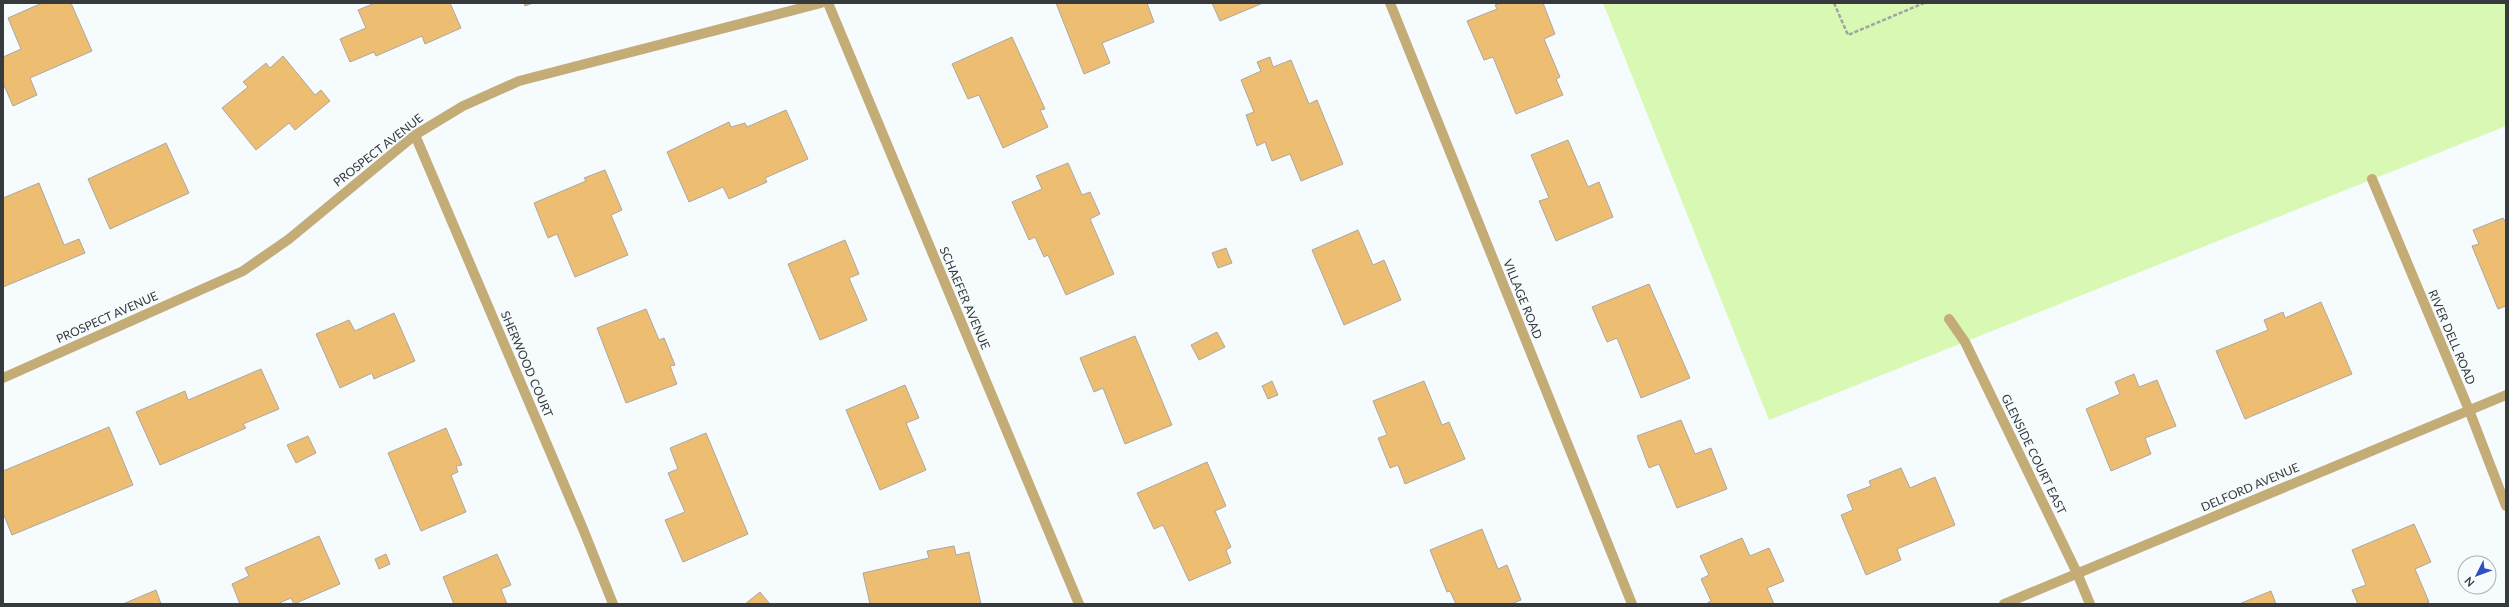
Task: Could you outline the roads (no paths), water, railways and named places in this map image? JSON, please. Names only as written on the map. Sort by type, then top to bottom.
[{"type":"street","name":"PROSPECT AVENUE","points":[[3,378],[243,271],[289,239],[414,135],[462,106],[519,81],[821,3]]},
{"type":"street","name":"SCHAEFER AVENUE","points":[[828,3],[1078,604]]},
{"type":"street","name":"VILLAGE ROAD","points":[[1390,3],[1632,604]]},
{"type":"street","name":"SHERWOOD COURT","points":[[414,135],[583,529],[613,604]]},
{"type":"street","name":"RIVER DELL ROAD","points":[[2372,180],[2469,410],[2506,506]]},
{"type":"street","name":"GLENSIDE COURT EAST","points":[[1949,319],[1965,342],[2090,604]]},
{"type":"street","name":"DELFORD AVENUE","points":[[2004,604],[2506,395]]}]
